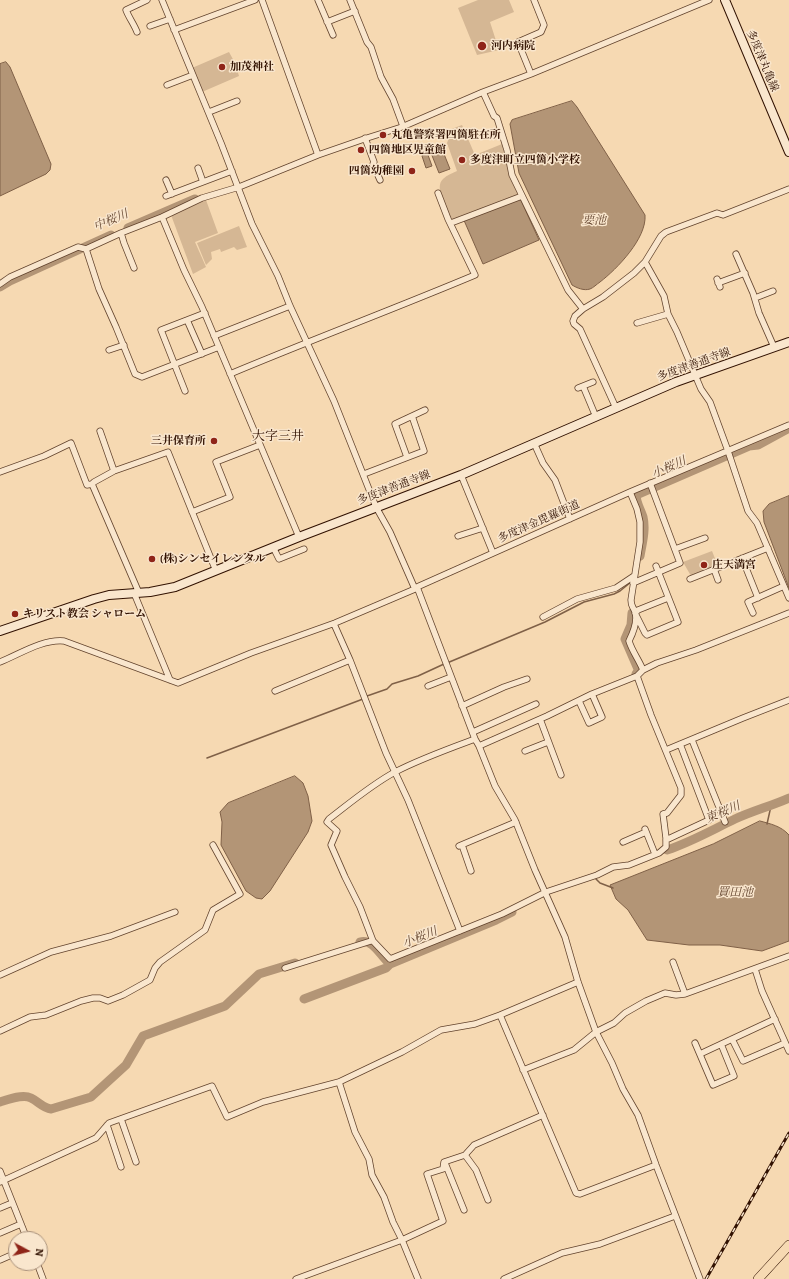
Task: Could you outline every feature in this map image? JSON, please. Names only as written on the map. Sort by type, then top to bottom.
[{"type":"main road","name":"多度津丸亀線","points":[[725,0],[789,152]]},
{"type":"main road","name":"多度津善通寺線","points":[[0,632],[109,595],[136,593],[174,587],[461,475],[695,375],[789,342]]},
{"type":"main road","points":[[758,1279],[789,1245]]},
{"type":"street","points":[[137,32],[133,21],[129,18],[126,10],[146,0]]},
{"type":"street","points":[[162,0],[209,112],[252,224],[278,276],[290,306],[334,401],[376,507],[390,532],[416,588],[452,677],[472,732],[495,786],[516,822],[566,937],[578,982],[596,1032],[638,1115],[700,1279]]},
{"type":"street","points":[[174,30],[255,0]]},
{"type":"street","points":[[262,0],[318,155]]},
{"type":"street","points":[[318,0],[333,35]]},
{"type":"street","points":[[350,0],[367,42],[372,47],[381,77],[393,98],[403,126]]},
{"type":"street","points":[[531,74],[518,42],[541,32],[544,25],[534,0]]},
{"type":"street","points":[[0,284],[10,277],[78,247],[83,249],[162,217],[202,198],[239,187],[318,155],[403,126],[709,0]]},
{"type":"street","points":[[328,22],[355,11]]},
{"type":"street","points":[[150,26],[170,19]]},
{"type":"street","points":[[167,85],[193,75]]},
{"type":"street","points":[[483,92],[494,116],[497,118],[507,150],[512,175],[568,290],[583,310]]},
{"type":"street","points":[[209,112],[237,101]]},
{"type":"street","points":[[365,138],[374,162],[373,164],[380,180]]},
{"type":"street","points":[[198,168],[203,182]]},
{"type":"street","points":[[166,180],[169,195],[232,170]]},
{"type":"street","points":[[616,408],[580,330],[574,324],[573,321],[575,316],[634,273],[645,262],[666,232],[717,213],[723,215],[789,189]]},
{"type":"street","points":[[230,374],[475,275],[448,219],[438,193]]},
{"type":"street","points":[[451,223],[522,196]]},
{"type":"street","points":[[162,217],[184,270],[205,313],[299,537]]},
{"type":"street","points":[[121,233],[134,268]]},
{"type":"street","points":[[83,249],[135,374],[142,377],[219,347]]},
{"type":"street","points":[[736,254],[774,347]]},
{"type":"street","points":[[645,262],[664,296],[668,314],[701,389],[710,402],[748,511],[757,523],[789,598]]},
{"type":"street","points":[[718,283],[745,273]]},
{"type":"street","points":[[755,298],[773,291]]},
{"type":"street","points":[[214,336],[290,306]]},
{"type":"street","points":[[185,391],[161,330],[205,313]]},
{"type":"street","points":[[637,323],[651,316],[668,314]]},
{"type":"street","points":[[187,320],[202,354]]},
{"type":"street","points":[[109,350],[124,345]]},
{"type":"street","points":[[593,382],[580,387],[596,417]]},
{"type":"street","points":[[407,457],[395,424],[425,410]]},
{"type":"street","points":[[364,474],[424,450],[412,416]]},
{"type":"street","name":"多度津金毘羅街道","points":[[170,680],[178,682],[251,653],[334,624],[650,483],[789,425]]},
{"type":"street","points":[[100,431],[114,471]]},
{"type":"street","points":[[0,472],[44,456],[72,443],[87,485],[92,484],[114,471],[168,452],[216,571]]},
{"type":"street","points":[[534,443],[543,463],[555,480],[570,519]]},
{"type":"street","points":[[192,512],[230,498],[216,462],[260,445]]},
{"type":"street","points":[[461,475],[493,553]]},
{"type":"street","points":[[633,583],[680,563],[650,483]]},
{"type":"street","points":[[92,484],[170,680]]},
{"type":"street","points":[[630,492],[637,509],[640,522],[640,542],[633,583],[631,607],[647,635],[678,622],[656,566]]},
{"type":"street","points":[[458,536],[483,528]]},
{"type":"street","points":[[675,549],[695,544],[705,538]]},
{"type":"street","points":[[274,547],[279,559],[304,549]]},
{"type":"street","points":[[690,579],[768,548]]},
{"type":"street","points":[[742,558],[758,598]]},
{"type":"street","points":[[714,569],[718,580]]},
{"type":"street","points":[[543,617],[577,599],[616,588],[634,576]]},
{"type":"street","points":[[753,613],[748,602],[784,586]]},
{"type":"street","points":[[643,670],[629,641],[634,631],[635,613],[638,610],[668,598]]},
{"type":"street","points":[[479,746],[592,694],[637,676],[643,670],[657,663],[696,650],[789,613]]},
{"type":"street","points":[[334,624],[408,800],[460,931]]},
{"type":"street","points":[[0,662],[42,644],[56,640],[64,641],[170,680]]},
{"type":"street","points":[[274,691],[350,660]]},
{"type":"street","points":[[475,739],[395,772],[368,789],[327,822],[337,831],[331,845],[360,907],[370,941],[390,959],[502,914],[546,892],[597,875],[613,867],[629,865],[659,853],[666,847],[668,840],[665,814],[681,796],[682,788],[637,676]]},
{"type":"street","points":[[428,686],[452,677]]},
{"type":"street","points":[[462,706],[504,687],[527,679]]},
{"type":"street","points":[[579,701],[589,723],[602,717],[592,694]]},
{"type":"street","points":[[666,750],[789,700]]},
{"type":"street","points":[[472,732],[497,718],[524,707],[536,704]]},
{"type":"street","points":[[540,719],[561,775]]},
{"type":"street","points":[[692,740],[725,822]]},
{"type":"street","points":[[525,752],[548,742]]},
{"type":"street","points":[[668,840],[709,820],[680,744]]},
{"type":"street","points":[[471,871],[460,846],[516,822]]},
{"type":"street","points":[[623,842],[645,830],[655,854]]},
{"type":"street","points":[[0,1031],[30,1017],[46,1014],[81,1001],[93,998],[108,1001],[123,995],[150,980],[155,968],[160,962],[205,930],[213,910],[240,894],[213,845]]},
{"type":"street","points":[[0,975],[51,952],[111,936],[175,912]]},
{"type":"street","points":[[285,968],[370,941]]},
{"type":"street","points":[[523,1070],[574,1050],[596,1032],[614,1023],[625,1013],[646,1001],[665,993],[676,995],[686,994],[789,956]]},
{"type":"street","points":[[673,962],[675,975],[686,994]]},
{"type":"street","points":[[754,969],[762,991],[789,1051]]},
{"type":"street","points":[[2,1181],[96,1138],[109,1123],[212,1086],[227,1117],[263,1102],[339,1082],[402,1052],[441,1030],[475,1024],[578,982]]},
{"type":"street","points":[[500,1015],[576,1193],[580,1194],[656,1165]]},
{"type":"street","points":[[700,1054],[775,1019]]},
{"type":"street","points":[[732,1039],[743,1061],[785,1043]]},
{"type":"street","points":[[696,1043],[713,1085],[734,1076],[721,1044]]},
{"type":"street","points":[[339,1082],[355,1132],[369,1159],[372,1175],[384,1198],[418,1279]]},
{"type":"street","points":[[444,1162],[465,1155],[474,1145],[543,1115]]},
{"type":"street","points":[[121,1119],[136,1162]]},
{"type":"street","points":[[107,1125],[114,1152],[121,1167]]},
{"type":"street","points":[[465,1155],[476,1170],[488,1200]]},
{"type":"street","points":[[296,1279],[402,1240],[443,1221],[427,1174],[443,1169],[444,1162]]},
{"type":"street","points":[[444,1162],[464,1210]]},
{"type":"street","points":[[0,1172],[2,1181],[24,1231]]},
{"type":"street","points":[[0,1208],[12,1203]]},
{"type":"street","points":[[504,1279],[562,1253],[600,1244],[675,1216]]},
{"type":"street","points":[[0,1233],[21,1224]]},
{"type":"shaded area","points":[[478,0],[509,0],[514,12],[490,22],[499,50],[477,55],[458,8]]},
{"type":"shaded area","points":[[229,52],[235,63],[239,76],[202,92],[192,68]]},
{"type":"shaded area","points":[[462,125],[475,155],[502,144],[509,176],[518,195],[454,220],[450,218],[446,209],[440,192],[440,187],[443,179],[457,171],[447,143],[450,135],[449,130]]},
{"type":"shaded area","points":[[206,200],[218,233],[195,242],[206,267],[193,274],[171,215]]},
{"type":"shaded area","points":[[239,226],[247,247],[237,250],[234,247],[221,252],[220,249],[211,252],[212,259],[206,265],[197,243]]},
{"type":"shaded area","points":[[712,551],[718,566],[691,576],[683,562]]},
{"type":"water","points":[[6,62],[10,67],[51,164],[50,170],[46,174],[0,196],[0,64]]},
{"type":"water","name":"要池","points":[[572,101],[645,215],[641,233],[630,252],[607,276],[588,290],[572,285],[519,173],[510,124],[512,120]]},
{"type":"water","points":[[442,149],[450,169],[439,173],[431,153]]},
{"type":"water","points":[[428,155],[432,166],[426,168],[422,156]]},
{"type":"water","points":[[519,196],[539,240],[483,264],[463,218]]},
{"type":"water","points":[[789,496],[789,588],[764,522],[763,511],[769,504]]},
{"type":"water","points":[[295,776],[303,783],[308,796],[312,821],[308,832],[270,891],[262,899],[256,898],[246,891],[221,845],[222,822],[220,812],[228,803]]},
{"type":"water","name":"買田池","points":[[760,821],[779,827],[789,835],[789,941],[762,951],[720,945],[689,945],[647,940],[628,910],[616,899],[610,885],[713,844]]},
{"type":"waterway","name":"中桜川","points":[[128,228],[195,199]]},
{"type":"waterway","name":"中桜川","points":[[0,287],[111,235]]},
{"type":"waterway","name":"小桜川","points":[[640,556],[644,522],[636,495],[749,446],[758,445],[789,428]]},
{"type":"waterway","points":[[447,663],[545,622],[584,602],[614,594],[631,582]]},
{"type":"waterway","name":"小桜川","points":[[632,613],[631,625],[625,639],[638,669],[636,674]]},
{"type":"waterway","points":[[207,758],[363,699],[367,696],[387,689],[392,684],[418,676],[444,664]]},
{"type":"waterway","name":"東桜川","points":[[667,850],[693,840],[741,816],[789,798]]},
{"type":"waterway","points":[[767,824],[771,806]]},
{"type":"waterway","points":[[595,878],[600,883],[613,888]]},
{"type":"waterway","name":"小桜川","points":[[304,999],[386,968],[390,964],[512,912]]},
{"type":"waterway","points":[[360,942],[373,945],[390,964]]},
{"type":"waterway","points":[[0,1102],[16,1097],[28,1097],[51,1109],[91,1097],[126,1065],[143,1036],[225,1006],[259,974],[295,963]]},
{"type":"railway","points":[[706,1279],[789,1133]]},
{"type":"place","name":"河内病院","points":[[482,46]]},
{"type":"place","name":"加茂神社","points":[[222,67]]},
{"type":"place","name":"丸亀警察署四箇駐在所","points":[[383,135]]},
{"type":"place","name":"四箇地区児童館","points":[[361,150]]},
{"type":"place","name":"多度津町立四箇小学校","points":[[462,160]]},
{"type":"place","name":"四箇幼稚園","points":[[412,171]]},
{"type":"place","name":"三井保育所","points":[[214,441]]},
{"type":"place","name":"(株)シンセイレンタル","points":[[152,559]]},
{"type":"place","name":"庄天満宮","points":[[704,565]]},
{"type":"place","name":"キリスト教会 シャローム","points":[[15,614]]},
{"type":"district","name":"大字三井","points":[[278,437]]}]
